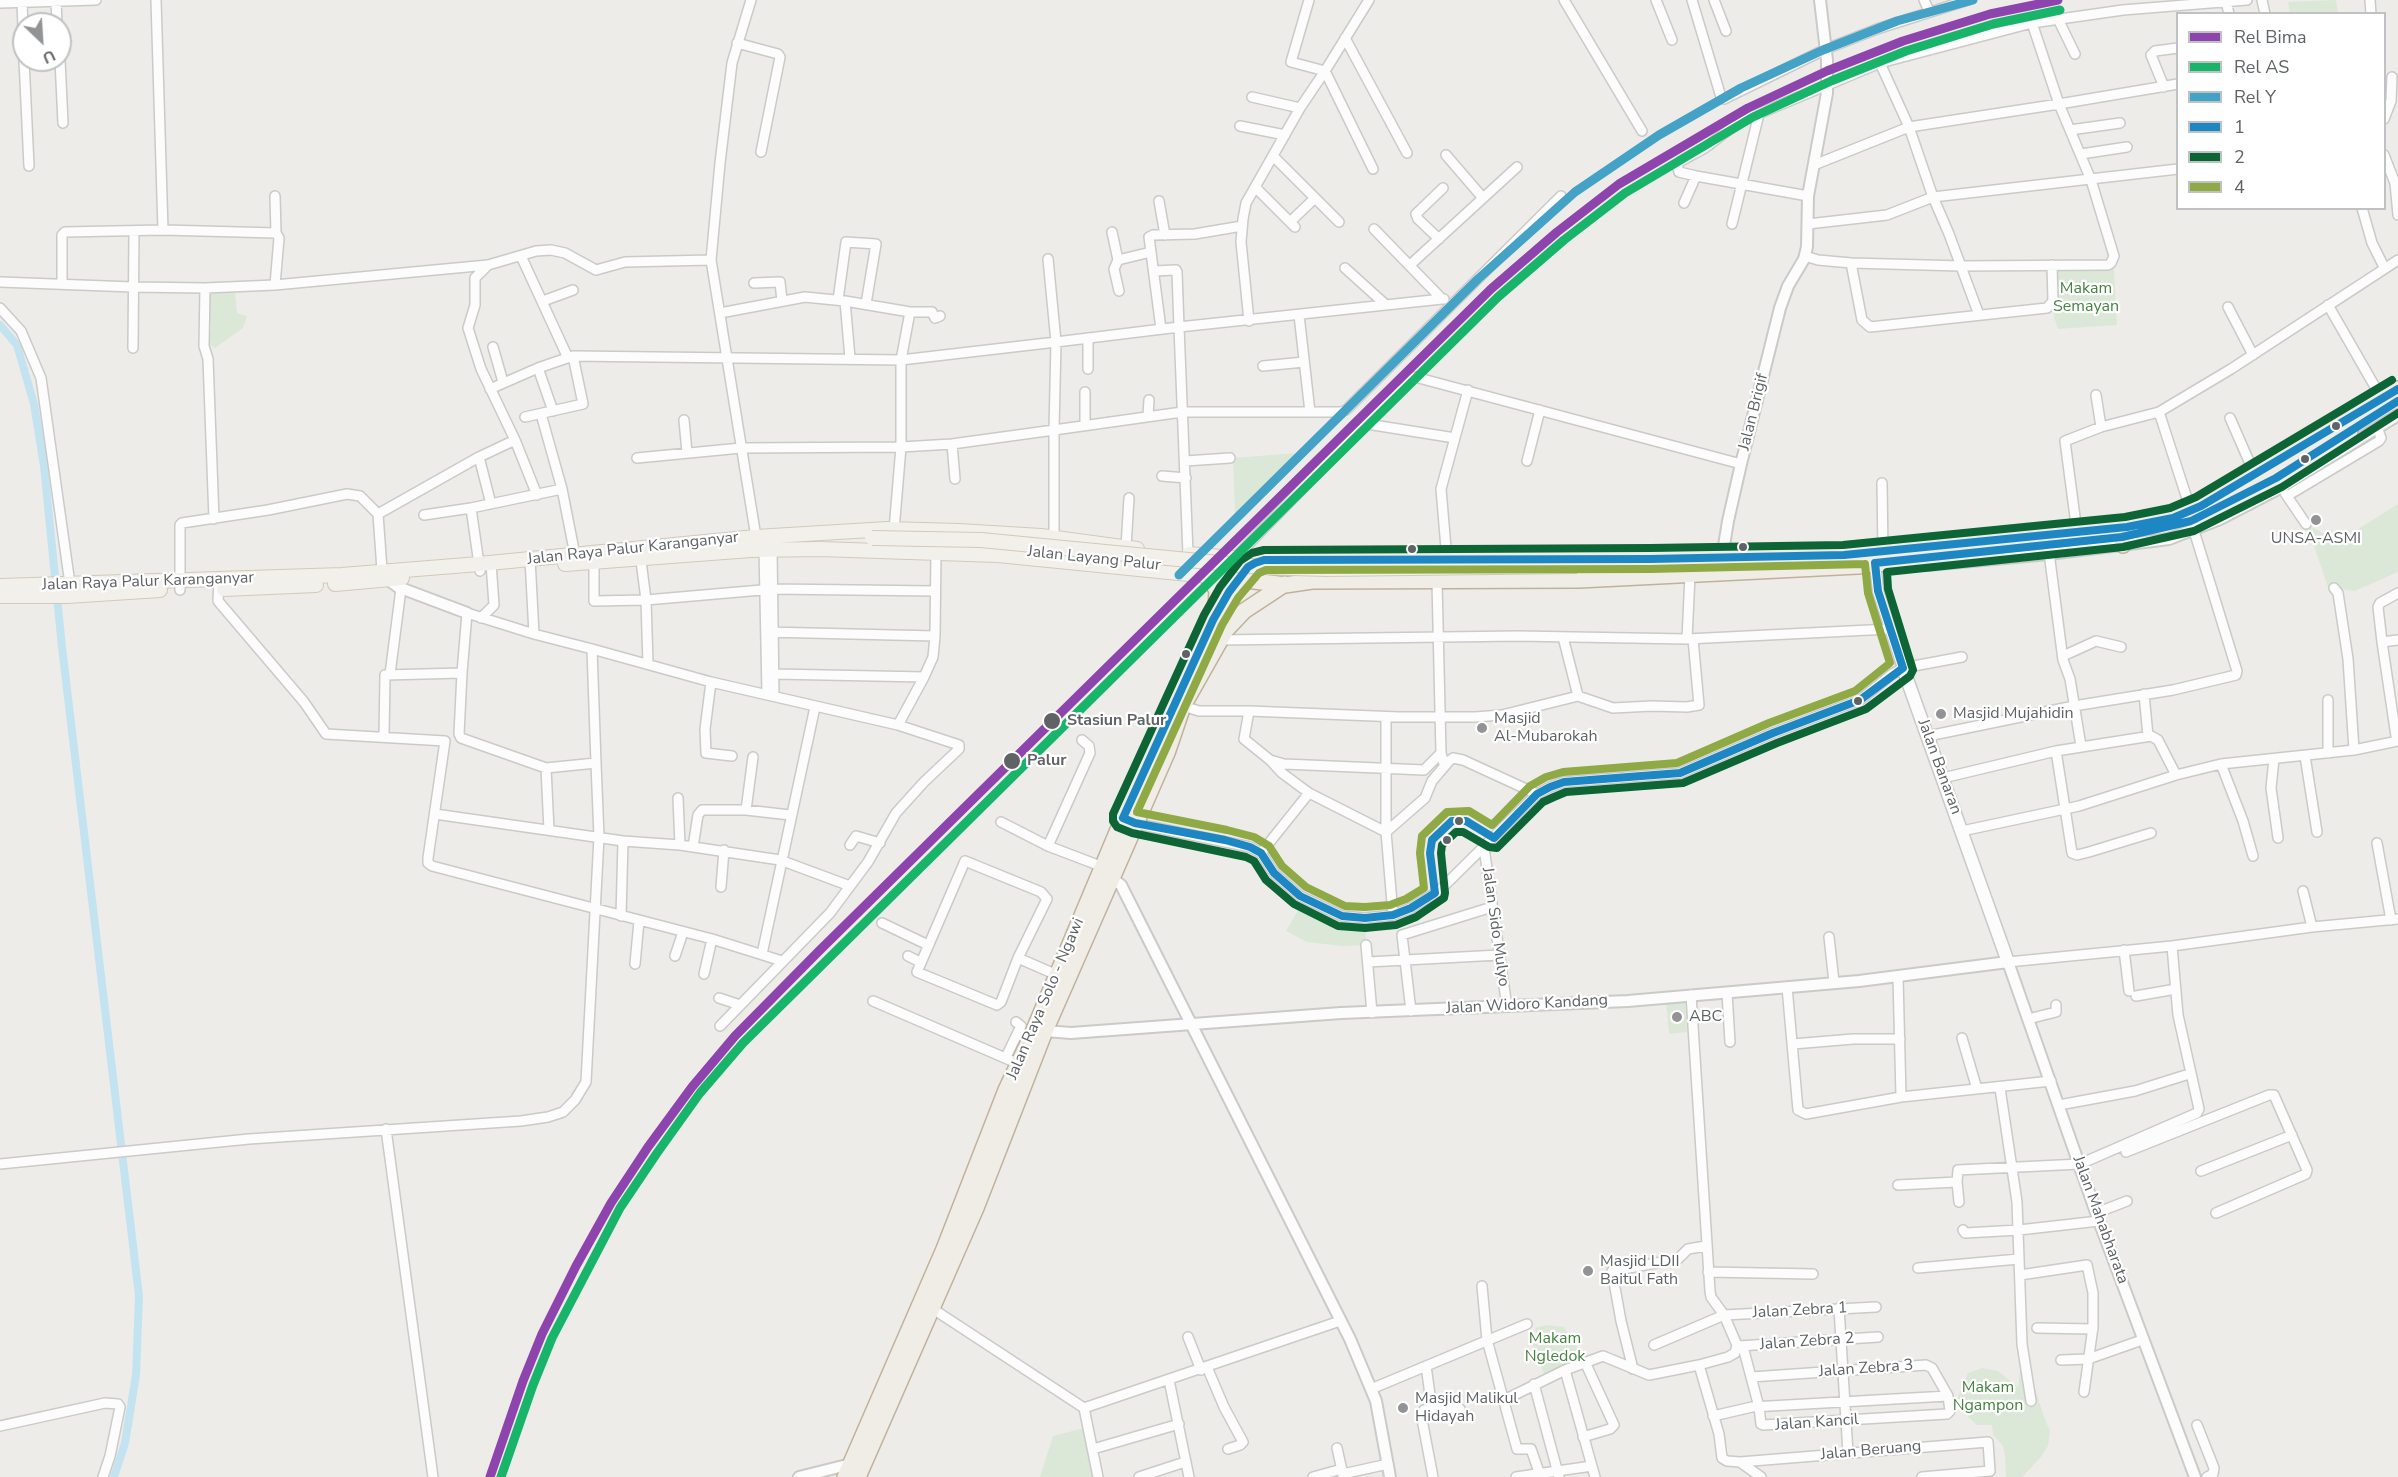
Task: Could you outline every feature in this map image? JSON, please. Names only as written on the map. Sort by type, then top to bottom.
[{"type":"highway","name":"Jalan Raya Solo - Ngawi","points":[[1129,821],[1167,753],[1183,706],[1219,640],[1244,611],[1285,585],[1312,581],[1437,582],[1651,577],[1858,566],[2173,518],[2192,521],[2255,475],[2398,388]]},
{"type":"highway","name":"Jalan Raya Solo - Ngawi","points":[[854,1470],[933,1309],[976,1208],[1108,873],[1213,620],[1248,567],[1264,560],[1650,559],[1844,555],[1901,564],[2122,541],[2192,521],[2241,503],[2313,461],[2398,401]]},
{"type":"highway","points":[[1239,579],[1285,585],[1293,574],[1289,561]]},
{"type":"highway","points":[[1312,581],[1307,572],[1308,565],[1313,561]]},
{"type":"highway","points":[[1207,576],[1214,583],[1218,594],[1213,620]]},
{"type":"highway","name":"Jalan Raya Solo - Ngawi","points":[[854,1470],[944,1250],[1013,1060],[1108,873]]},
{"type":"main road","name":"Jalan Raya Palur Karanganyar","points":[[640,553],[768,549],[790,541],[894,530],[959,531],[1054,537],[1144,550],[1264,560]]},
{"type":"main road","name":"Jalan Raya Palur Karanganyar","points":[[0,596],[67,588],[219,584],[342,575],[384,575],[594,558],[756,537],[1051,559],[1239,579]]},
{"type":"main road","name":"Jalan Layang Palur","points":[[790,541],[806,538],[872,541],[981,540],[1261,567],[1577,569],[1638,573],[1651,577]]},
{"type":"main road","points":[[1141,570],[1147,563],[1148,556],[1144,550]]},
{"type":"main road","name":"Jalan Layang Palur","points":[[1577,569],[1623,565],[1650,559]]},
{"type":"main road","name":"Jalan Raya Palur Karanganyar","points":[[0,586],[48,590]]},
{"type":"main road","name":"Jalan Banaran","points":[[1904,668],[2008,962]]},
{"type":"street","points":[[0,3],[96,0]]},
{"type":"street","points":[[156,0],[163,230]]},
{"type":"street","points":[[751,0],[737,43],[721,147],[711,260],[756,537]]},
{"type":"street","points":[[1309,0],[1291,62],[1325,71],[1373,169]]},
{"type":"street","points":[[1249,321],[1242,253],[1243,218],[1256,187],[1300,108],[1369,0]]},
{"type":"street","points":[[1563,0],[1642,131]]},
{"type":"street","points":[[1656,0],[1672,40]]},
{"type":"street","points":[[1692,0],[1721,97],[1724,99],[1826,49],[1929,11],[1968,0]]},
{"type":"street","points":[[1714,0],[1726,31]]},
{"type":"street","points":[[1820,0],[1826,49],[1826,103],[1808,196],[1808,238],[1804,258],[1818,260],[1961,266],[2108,265],[2114,260],[2091,180],[2059,104],[2032,23]]},
{"type":"street","points":[[1924,0],[1929,11]]},
{"type":"street","points":[[1808,196],[1696,176],[1679,172],[1677,168],[1679,162],[1701,151],[1734,125],[1880,63],[2032,23],[2123,10],[2247,0]]},
{"type":"street","points":[[2058,19],[2076,54]]},
{"type":"street","points":[[1345,38],[1407,153]]},
{"type":"street","points":[[737,43],[778,54],[780,57],[761,152]]},
{"type":"street","points":[[2164,87],[2151,55],[2155,51],[2176,48]]},
{"type":"street","points":[[1880,63],[1909,127],[1933,197],[1979,315]]},
{"type":"street","points":[[25,72],[29,166]]},
{"type":"street","points":[[61,72],[63,123]]},
{"type":"street","points":[[2386,116],[2391,101],[2392,77]]},
{"type":"street","points":[[1814,165],[1909,127],[2176,84]]},
{"type":"street","points":[[1252,97],[1300,108]]},
{"type":"street","points":[[1732,224],[1759,114]]},
{"type":"street","points":[[2070,130],[2120,123]]},
{"type":"street","points":[[1240,126],[1285,135]]},
{"type":"street","points":[[2081,154],[2127,147]]},
{"type":"street","points":[[1446,155],[1483,198]]},
{"type":"street","points":[[1273,156],[1339,222]]},
{"type":"street","points":[[2386,158],[2397,196],[2398,215]]},
{"type":"street","points":[[1410,265],[1517,167]]},
{"type":"street","points":[[1808,224],[1887,215],[1933,197],[2176,169]]},
{"type":"street","points":[[1684,203],[1696,176]]},
{"type":"street","points":[[1256,187],[1293,225],[1315,198]]},
{"type":"street","points":[[1439,239],[1418,219],[1416,214],[1443,188]]},
{"type":"street","points":[[275,196],[276,233],[279,238],[275,285]]},
{"type":"street","points":[[637,458],[741,448],[901,447],[952,444],[1182,412],[1341,412],[1346,410],[1561,196]]},
{"type":"street","points":[[1159,201],[1165,235]]},
{"type":"street","points":[[2363,210],[2372,243],[2384,267]]},
{"type":"street","points":[[1161,328],[1149,237],[1152,235],[1195,234],[1243,218]]},
{"type":"street","points":[[1374,229],[1442,299]]},
{"type":"street","points":[[62,284],[63,232],[163,230],[276,233]]},
{"type":"street","points":[[133,348],[134,231]]},
{"type":"street","points":[[1112,232],[1118,260],[1114,269],[1119,291]]},
{"type":"street","points":[[850,358],[842,300],[846,242],[876,244],[866,304]]},
{"type":"street","points":[[0,282],[205,288],[275,285],[488,265],[536,250],[561,251],[596,270],[625,262],[711,260]]},
{"type":"street","points":[[1118,260],[1151,252]]},
{"type":"street","points":[[521,256],[571,357],[584,404],[525,417]]},
{"type":"street","name":"Jalan Brigif","points":[[1722,558],[1741,464],[1780,308],[1788,286],[1804,258]]},
{"type":"street","points":[[1048,259],[1056,342],[1054,537]]},
{"type":"street","points":[[2077,532],[2064,443],[2066,440],[2101,427],[2159,412],[2253,355],[2384,267],[2398,260]]},
{"type":"street","points":[[1851,263],[1862,320],[1866,325],[2050,306],[2053,301],[2052,265]]},
{"type":"street","points":[[488,265],[475,278],[475,305],[468,325],[482,369],[537,495]]},
{"type":"street","points":[[1346,268],[1386,305]]},
{"type":"street","points":[[1154,271],[1176,270],[1177,272],[1188,554]]},
{"type":"street","points":[[754,283],[780,282],[782,301]]},
{"type":"street","points":[[205,288],[204,346],[208,359],[214,519]]},
{"type":"street","points":[[543,302],[573,290]]},
{"type":"street","points":[[720,314],[805,297],[842,300],[910,312],[932,312],[935,318],[940,316]]},
{"type":"street","points":[[490,388],[571,357],[901,360],[1161,328],[1249,321],[1442,299],[1456,300]]},
{"type":"street","points":[[2328,305],[2382,399]]},
{"type":"street","points":[[2228,307],[2253,355]]},
{"type":"street","points":[[0,308],[21,331],[41,378],[67,588]]},
{"type":"street","points":[[894,530],[901,447],[901,360],[910,312]]},
{"type":"street","points":[[1299,315],[1310,412]]},
{"type":"street","points":[[1088,338],[1088,369]]},
{"type":"street","points":[[493,347],[503,382]]},
{"type":"street","points":[[1263,366],[1304,362]]},
{"type":"street","points":[[538,368],[553,411]]},
{"type":"street","points":[[1235,558],[1412,378],[1418,377],[1468,390],[1741,464]]},
{"type":"street","points":[[1447,560],[1441,489],[1468,390]]},
{"type":"street","points":[[1085,392],[1085,425]]},
{"type":"street","points":[[2096,394],[2101,427]]},
{"type":"street","points":[[1148,416],[1149,400]]},
{"type":"street","points":[[1527,461],[1540,410]]},
{"type":"street","points":[[1928,736],[2074,706],[2201,684],[2236,675],[2237,671],[2159,412]]},
{"type":"street","points":[[541,414],[562,489],[576,559]]},
{"type":"street","points":[[2313,461],[2398,415]]},
{"type":"street","points":[[2230,418],[2255,475]]},
{"type":"street","points":[[684,420],[687,453]]},
{"type":"street","points":[[1366,424],[1455,438]]},
{"type":"street","points":[[2288,496],[2379,441],[2377,427]]},
{"type":"street","points":[[378,514],[514,440]]},
{"type":"street","points":[[952,444],[955,479]]},
{"type":"street","points":[[479,457],[491,504]]},
{"type":"street","points":[[1185,460],[1230,458]]},
{"type":"street","points":[[1162,477],[1186,478]]},
{"type":"street","points":[[2278,482],[2306,524]]},
{"type":"street","points":[[1878,562],[1882,483]]},
{"type":"street","points":[[424,515],[471,508],[562,489]]},
{"type":"street","points":[[180,585],[180,524],[352,494],[360,496],[378,514],[384,575],[401,589],[481,618],[534,634],[711,682],[898,725],[958,743],[960,747],[896,813],[880,843],[830,913],[720,1026]]},
{"type":"street","points":[[1126,547],[1129,498]]},
{"type":"street","points":[[471,508],[494,604],[481,618]]},
{"type":"street","points":[[768,549],[770,695]]},
{"type":"street","points":[[2049,550],[2063,656],[2070,679],[2081,746]]},
{"type":"street","points":[[898,725],[933,657],[936,552]]},
{"type":"street","points":[[640,553],[646,600],[648,664]]},
{"type":"street","points":[[594,558],[594,601],[646,600],[770,590],[935,591]]},
{"type":"street","name":"Jalan Banaran","points":[[1878,562],[1878,591],[1904,668]]},
{"type":"street","points":[[530,563],[534,634]]},
{"type":"street","points":[[1183,706],[1199,711],[1440,718],[1502,715],[1578,696],[1613,708],[1664,706],[1687,708],[1699,705],[1690,639],[1690,575]]},
{"type":"street","points":[[1437,582],[1441,753],[1444,764]]},
{"type":"street","points":[[219,584],[218,602],[304,702],[326,734],[446,741],[428,858],[428,863],[432,866],[712,939],[782,960]]},
{"type":"street","points":[[2334,588],[2338,593],[2348,659],[2354,750]]},
{"type":"street","points":[[390,674],[401,589]]},
{"type":"street","points":[[1962,831],[2065,809],[2176,775],[2221,764],[2354,750],[2397,739],[2378,607],[2380,603],[2398,593]]},
{"type":"street","points":[[467,613],[459,734],[461,738],[546,768],[596,763]]},
{"type":"street","points":[[1219,640],[1438,636],[1690,639],[1890,628]]},
{"type":"street","points":[[770,632],[935,636]]},
{"type":"street","points":[[770,632],[775,674],[770,695]]},
{"type":"street","points":[[1563,637],[1578,696]]},
{"type":"street","points":[[2382,642],[2398,640]]},
{"type":"street","points":[[2063,656],[2096,641],[2121,647]]},
{"type":"street","points":[[0,1164],[249,1139],[521,1121],[563,1112],[575,1100],[586,1082],[599,837],[592,649]]},
{"type":"street","points":[[1129,821],[1250,847],[1261,854],[1274,873],[1300,896],[1321,908],[1342,916],[1365,918],[1393,915],[1411,908],[1440,890],[1537,794],[1564,782],[1680,773],[1773,733],[1860,700],[1891,675],[1904,668],[1962,657]]},
{"type":"street","points":[[384,736],[384,677],[390,674],[462,673]]},
{"type":"street","points":[[775,674],[924,677]]},
{"type":"street","points":[[711,682],[705,729],[706,753],[732,756]]},
{"type":"street","points":[[2144,694],[2148,736]]},
{"type":"street","points":[[2328,700],[2328,753]]},
{"type":"street","points":[[762,954],[780,860],[815,707]]},
{"type":"street","points":[[1249,711],[1244,739],[1282,773],[1309,793],[1386,832]]},
{"type":"street","points":[[1386,717],[1386,832],[1393,915]]},
{"type":"street","points":[[1943,778],[2056,751],[2148,736],[2158,740],[2176,775]]},
{"type":"street","points":[[1048,846],[1090,753],[1089,746],[1082,740]]},
{"type":"street","points":[[2056,751],[2071,850],[2074,854],[2089,852],[2151,833]]},
{"type":"street","points":[[1270,760],[1284,764],[1424,770],[1441,753]]},
{"type":"street","points":[[2305,756],[2317,832]]},
{"type":"street","points":[[746,810],[753,757]]},
{"type":"street","points":[[1386,832],[1425,798],[1432,781],[1444,764],[1453,758],[1537,794]]},
{"type":"street","points":[[2274,759],[2271,788],[2278,838]]},
{"type":"street","points":[[2221,764],[2243,821],[2253,856]]},
{"type":"street","points":[[546,768],[549,830]]},
{"type":"street","points":[[1261,854],[1309,793]]},
{"type":"street","points":[[678,798],[680,845]]},
{"type":"street","points":[[693,847],[700,811],[707,809],[746,810],[790,814]]},
{"type":"street","points":[[435,814],[623,841],[724,850],[780,860],[850,886]]},
{"type":"street","points":[[1001,822],[1108,873],[1121,885],[1350,1339],[1371,1389],[1381,1422],[1390,1477]]},
{"type":"street","points":[[850,845],[856,836],[880,843]]},
{"type":"street","points":[[621,916],[623,841]]},
{"type":"street","points":[[2008,962],[2172,946],[2312,927],[2395,920],[2377,843]]},
{"type":"street","name":"Jalan Sido Mulyo","points":[[1484,848],[1507,1006]]},
{"type":"street","points":[[721,887],[724,850]]},
{"type":"street","points":[[964,861],[1041,892],[1046,897],[1046,902],[1018,958],[1001,1002],[995,1005],[916,972],[928,945],[964,861]]},
{"type":"street","points":[[2303,891],[2312,927]]},
{"type":"street","points":[[1412,1011],[1402,935],[1492,907]]},
{"type":"street","points":[[635,964],[639,921]]},
{"type":"street","points":[[882,922],[928,945]]},
{"type":"street","points":[[675,956],[683,932]]},
{"type":"street","points":[[1829,937],[1834,982]]},
{"type":"street","points":[[704,974],[712,939]]},
{"type":"street","points":[[1366,945],[1372,1012]]},
{"type":"street","points":[[2081,1167],[2197,1113],[2199,1109],[2178,1015],[2172,946]]},
{"type":"street","points":[[2124,951],[2132,993],[2176,989]]},
{"type":"street","points":[[1368,962],[1499,955]]},
{"type":"street","points":[[908,956],[920,962]]},
{"type":"street","points":[[1018,958],[1057,975]]},
{"type":"street","name":"Jalan Widoro Kandang","points":[[1046,1030],[1071,1033],[1372,1012],[1628,1001],[1898,977],[2008,962]]},
{"type":"street","name":"Jalan Mahabharata","points":[[2008,962],[2142,1340],[2195,1477]]},
{"type":"street","points":[[1898,977],[1901,1097]]},
{"type":"street","points":[[1787,987],[1798,1110],[1806,1114],[1901,1097],[2051,1081]]},
{"type":"street","points":[[1727,993],[1730,1042]]},
{"type":"street","name":"Jalan Kancil","points":[[1691,995],[1711,1297],[1724,1315],[1740,1346],[1751,1377],[1761,1424],[1766,1426],[1947,1414],[1950,1411]]},
{"type":"street","points":[[719,998],[740,1005]]},
{"type":"street","points":[[873,1001],[1013,1060],[1021,1026],[1016,1022]]},
{"type":"street","points":[[2028,1019],[2056,1012],[2056,1005]]},
{"type":"street","points":[[1962,1038],[1977,1089]]},
{"type":"street","points":[[1793,1044],[1853,1039],[1900,1039]]},
{"type":"street","points":[[2059,1105],[2136,1091],[2190,1074]]},
{"type":"street","points":[[2000,1088],[2013,1167],[2019,1230],[2022,1344],[2031,1401]]},
{"type":"street","points":[[1959,1202],[1958,1170],[2081,1167],[2272,1094],[2276,1098],[2307,1170],[2306,1174],[2216,1213]]},
{"type":"street","points":[[386,1129],[433,1477]]},
{"type":"street","points":[[2201,1171],[2292,1135]]},
{"type":"street","points":[[1898,1185],[1957,1182]]},
{"type":"street","points":[[1963,1230],[1965,1233],[2019,1230],[2098,1217],[2127,1200]]},
{"type":"street","points":[[1633,1369],[1621,1322],[1612,1271],[1678,1259],[1688,1249],[1706,1246]]},
{"type":"street","points":[[1918,1268],[2019,1259]]},
{"type":"street","points":[[2020,1275],[2087,1265],[2094,1293],[2092,1347],[2088,1359],[2084,1392]]},
{"type":"street","points":[[1708,1272],[1813,1274]]},
{"type":"street","points":[[1482,1286],[1486,1340],[1517,1449],[1521,1451],[1531,1449],[1539,1472]]},
{"type":"street","name":"Jalan Zebra 1","points":[[1654,1345],[1724,1315],[1876,1307]]},
{"type":"street","points":[[1839,1308],[1848,1452]]},
{"type":"street","points":[[933,1309],[1084,1408],[1098,1477]]},
{"type":"street","points":[[1084,1408],[1340,1321]]},
{"type":"street","points":[[1371,1389],[1527,1324]]},
{"type":"street","points":[[2037,1328],[2093,1329]]},
{"type":"street","points":[[1188,1337],[1243,1442],[1228,1449]]},
{"type":"street","name":"Jalan Zebra 2","points":[[1740,1346],[1878,1337]]},
{"type":"street","points":[[2061,1360],[2088,1359],[2142,1340]]},
{"type":"street","points":[[1503,1400],[1565,1370],[1603,1356],[1653,1376],[1728,1357],[1740,1346]]},
{"type":"street","points":[[1583,1437],[1610,1429],[1614,1425],[1589,1360]]},
{"type":"street","points":[[1699,1365],[1722,1458],[1726,1461],[1740,1462],[1761,1477]]},
{"type":"street","points":[[1426,1366],[1432,1409]]},
{"type":"street","name":"Jalan Zebra 3","points":[[1751,1377],[1930,1366],[1948,1396],[1950,1411]]},
{"type":"street","points":[[1565,1370],[1595,1477]]},
{"type":"street","points":[[1169,1380],[1189,1477]]},
{"type":"street","points":[[1534,1384],[1559,1474]]},
{"type":"street","points":[[1713,1416],[1744,1408],[1948,1396]]},
{"type":"street","points":[[0,1426],[105,1403],[118,1404],[120,1407],[111,1456],[103,1477]]},
{"type":"street","points":[[1433,1477],[1421,1417],[1424,1410],[1460,1409]]},
{"type":"street","points":[[1093,1449],[1179,1424]]},
{"type":"street","points":[[2198,1425],[2214,1468],[2213,1474],[2207,1477]]},
{"type":"street","name":"Jalan Beruang","points":[[1740,1462],[1987,1441],[1990,1474]]},
{"type":"street","points":[[1337,1448],[1343,1473]]},
{"type":"street","points":[[1139,1477],[1185,1462]]},
{"type":"street","points":[[1313,1477],[1388,1464]]},
{"type":"street","points":[[1516,1477],[1539,1472],[1559,1474],[1592,1466]]},
{"type":"street","points":[[799,1477],[854,1470]]},
{"type":"street","points":[[1922,1477],[1990,1474]]},
{"type":"green space","points":[[2336,0],[2338,12],[2290,12],[2288,2]]},
{"type":"green space","name":"Makam Semayan","points":[[2105,267],[2114,269],[2117,325],[2058,329],[2054,317],[2055,270]]},
{"type":"green space","points":[[235,292],[237,313],[247,316],[243,328],[215,348],[209,344],[211,326],[208,310],[211,294]]},
{"type":"green space","points":[[1297,453],[1235,515],[1233,458]]},
{"type":"green space","points":[[2398,504],[2398,572],[2355,591],[2328,587],[2307,525],[2339,541]]},
{"type":"green space","points":[[1303,902],[1367,921],[1365,945],[1342,946],[1307,942],[1286,931]]},
{"type":"green space","name":"ABC","points":[[1685,1000],[1687,1032],[1669,1034],[1666,1002]]},
{"type":"green space","name":"Makam Ngledok","points":[[1546,1325],[1564,1327],[1583,1357],[1544,1374],[1532,1343],[1538,1339],[1535,1328]]},
{"type":"green space","name":"Makam Ngampon","points":[[2023,1350],[2050,1431],[2048,1446],[2022,1477],[2006,1477],[2003,1446],[1993,1435],[1992,1425],[1977,1425],[1966,1415],[1958,1397],[1968,1373],[1982,1368],[1998,1371],[2018,1387]]},
{"type":"green space","points":[[1084,1428],[1095,1477],[1040,1477],[1053,1436]]},
{"type":"waterway","points":[[0,325],[17,345],[34,404],[44,466],[62,647],[139,1296],[136,1375],[125,1443],[114,1477]]},
{"type":"rail line","name":"Y","points":[[1179,575],[1478,279],[1575,192],[1659,135],[1741,88],[1823,50],[1897,21],[1973,0]]},
{"type":"rail line","name":"Bima","points":[[490,1477],[542,1334],[576,1266],[611,1203],[692,1087],[735,1036],[819,951],[1491,289],[1557,232],[1619,184],[1748,108],[1827,71],[1903,41],[1990,14],[2058,0]]},
{"type":"rail line","name":"AS","points":[[501,1477],[552,1338],[620,1208],[700,1093],[743,1043],[1498,297],[1564,240],[1625,193],[1753,117],[1831,81],[1906,51],[1993,24],[2060,10]]},
{"type":"transit line","name":"2","points":[[2392,380],[2196,497],[2170,508],[2125,517],[1843,545],[1264,550],[1252,553],[1240,561],[1220,587],[1204,615],[1113,814],[1113,821],[1117,827],[1132,833],[1246,857],[1254,861],[1266,880],[1294,904],[1338,926],[1365,928],[1396,925],[1416,917],[1444,898],[1442,845],[1456,832],[1463,832],[1489,847],[1497,848],[1543,802],[1566,792],[1683,783],[1777,743],[1866,709],[1910,676],[1913,670],[1888,589],[1887,572],[2123,547],[2194,531],[2282,487],[2398,413]]},
{"type":"transit line","name":"1","points":[[2398,389],[2201,506],[2173,518],[2127,527],[1844,555],[1650,559],[1264,560],[1255,563],[1248,567],[1229,592],[1213,620],[1123,818],[1135,823],[1250,847],[1261,853],[1274,873],[1300,896],[1342,916],[1365,918],[1393,915],[1411,908],[1435,893],[1430,853],[1432,840],[1452,821],[1466,821],[1494,838],[1537,794],[1550,787],[1564,782],[1680,773],[1773,733],[1860,700],[1903,668],[1878,591],[1875,563],[2122,537],[2191,521],[2276,478],[2398,401]]},
{"type":"transit line","name":"4","points":[[1865,564],[1868,593],[1890,663],[1855,691],[1769,723],[1677,763],[1563,772],[1546,777],[1530,786],[1492,825],[1469,811],[1447,812],[1422,836],[1420,853],[1424,888],[1390,905],[1345,906],[1306,887],[1282,866],[1269,846],[1254,837],[1137,812],[1222,625],[1238,598],[1259,573],[1266,570],[1650,569],[1865,564]]},
{"type":"place","name":"UNSA-ASMI","points":[[2316,520]]},
{"type":"place","name":"Masjid Mujahidin","points":[[1941,714]]},
{"type":"place","name":"Stasiun Palur","points":[[1052,721]]},
{"type":"place","name":"Masjid Al-Mubarokah","points":[[1482,728]]},
{"type":"place","name":"Palur","points":[[1012,761]]},
{"type":"place","name":"ABC","points":[[1677,1017]]},
{"type":"place","name":"Masjid LDII Baitul Fath","points":[[1588,1271]]},
{"type":"place","name":"Masjid Malikul Hidayah","points":[[1403,1408]]}]
